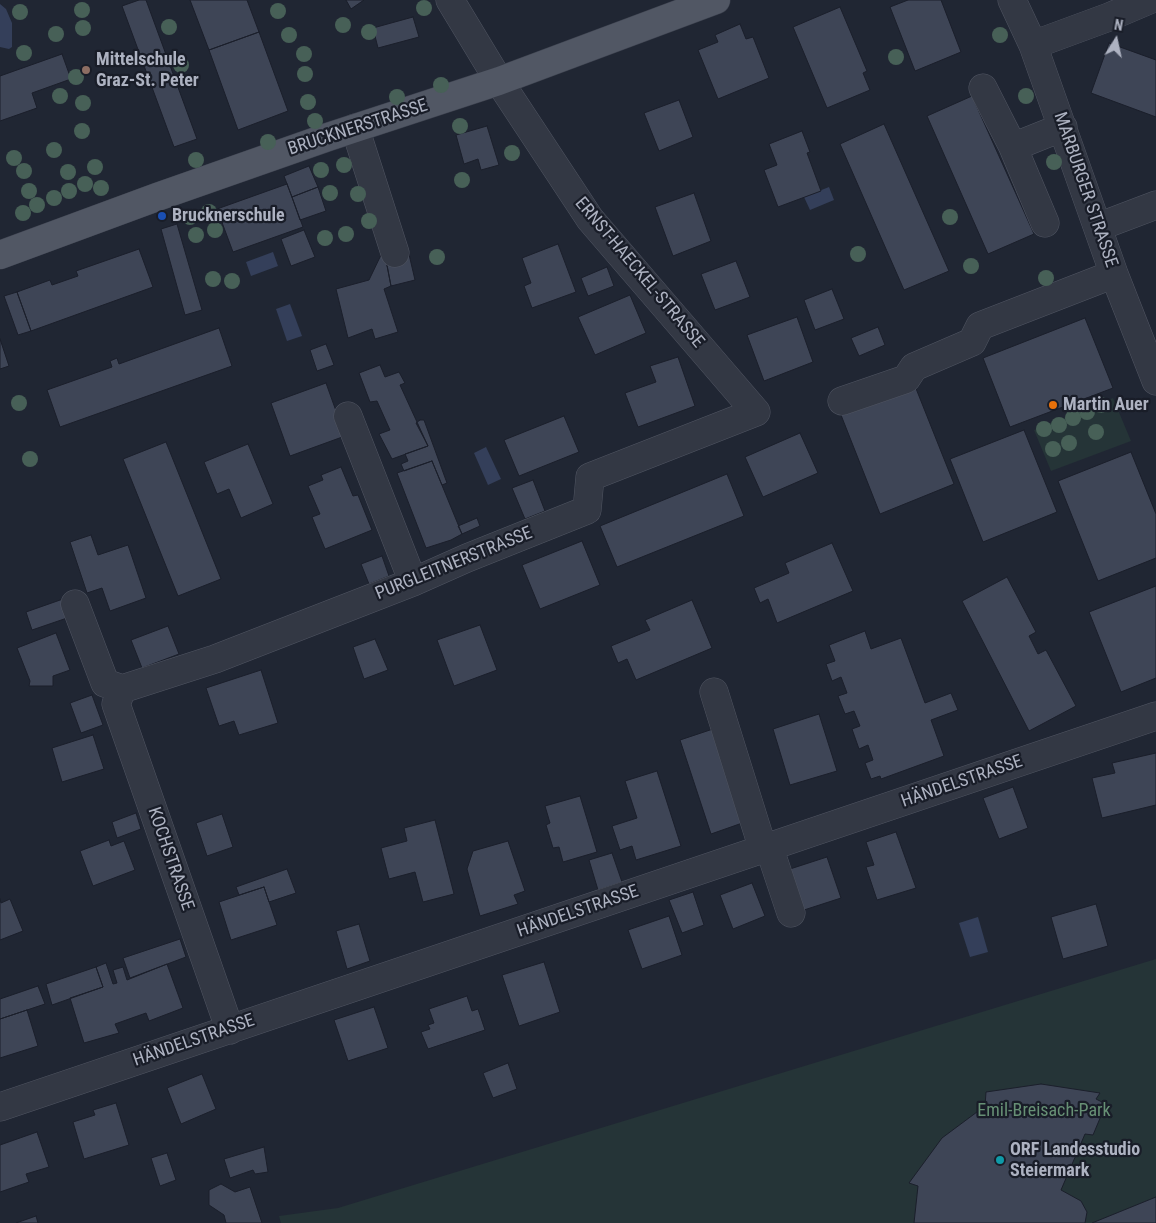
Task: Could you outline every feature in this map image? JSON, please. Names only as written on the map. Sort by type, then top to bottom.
[{"type":"main road","name":"BRUCKNERSTRASSE","points":[[0,255],[157,197],[355,128],[499,81],[716,0]]},
{"type":"street","name":"ERNST-HAECKEL-STRASSE","points":[[450,0],[499,81],[590,219],[756,412]]},
{"type":"street","name":"MARBURGER STRASSE","points":[[1012,0],[1033,46],[1064,127],[1114,274],[1156,382]]},
{"type":"street","points":[[1033,46],[1149,0]]},
{"type":"street","points":[[983,88],[1013,147],[1045,223]]},
{"type":"street","points":[[1013,147],[1064,127]]},
{"type":"street","points":[[355,128],[395,253]]},
{"type":"street","points":[[1098,227],[1156,205]]},
{"type":"street","points":[[842,401],[906,379],[914,367],[972,342],[980,326],[1114,274]]},
{"type":"street","name":"PURGLEITNERSTRASSE","points":[[122,689],[215,659],[412,582],[587,510],[590,477],[756,412]]},
{"type":"street","points":[[348,416],[412,582]]},
{"type":"street","points":[[75,604],[105,683],[122,689]]},
{"type":"street","name":"KOCHSTRASSE","points":[[122,689],[116,704],[230,1030]]},
{"type":"street","points":[[714,692],[766,848],[791,913]]},
{"type":"street","name":"HÄNDELSTRASSE","points":[[0,1107],[1156,716]]},
{"type":"green space","points":[[1113,398],[1131,441],[1051,471],[1034,430]]},
{"type":"green space","name":"Emil-Breisach-Park","points":[[1156,959],[1156,1223],[281,1223],[279,1216],[338,1208]]},
{"type":"water","points":[[0,4],[6,9],[12,23],[12,47],[9,49],[0,47]]},
{"type":"water","points":[[829,187],[834,200],[810,210],[804,197]]},
{"type":"water","points":[[273,252],[278,266],[251,276],[246,262]]},
{"type":"water","points":[[290,304],[302,336],[287,341],[276,309]]},
{"type":"water","points":[[486,447],[501,479],[488,485],[474,453]]},
{"type":"water","points":[[978,917],[988,952],[970,957],[959,923]]},
{"type":"building","points":[[139,0],[146,0],[197,139],[174,147],[122,6]]},
{"type":"building","points":[[190,0],[247,0],[259,32],[209,50]]},
{"type":"building","points":[[346,0],[364,0],[351,9]]},
{"type":"building","points":[[908,0],[941,0],[961,52],[915,71],[890,7]]},
{"type":"building","points":[[840,7],[867,71],[863,73],[870,90],[827,108],[793,27]]},
{"type":"building","points":[[413,17],[419,37],[378,48],[373,28]]},
{"type":"building","points":[[740,24],[746,39],[753,37],[769,78],[718,99],[698,50],[718,42],[715,35]]},
{"type":"building","points":[[259,32],[288,111],[238,130],[209,50]]},
{"type":"building","points":[[1109,43],[1156,60],[1156,117],[1091,93]]},
{"type":"building","points":[[62,54],[71,79],[32,93],[37,108],[0,121],[0,76]]},
{"type":"building","points":[[972,96],[1034,234],[988,254],[927,116]]},
{"type":"building","points":[[679,100],[693,137],[659,151],[644,113]]},
{"type":"building","points":[[884,124],[949,271],[904,290],[840,144]]},
{"type":"building","points":[[487,126],[499,165],[481,170],[478,159],[464,164],[456,135]]},
{"type":"building","points":[[802,131],[810,152],[807,153],[821,191],[778,207],[764,170],[777,165],[769,144]]},
{"type":"building","points":[[309,166],[318,187],[292,197],[284,176]]},
{"type":"building","points":[[287,184],[303,227],[233,252],[217,209]]},
{"type":"building","points":[[318,187],[326,211],[300,220],[292,197]]},
{"type":"building","points":[[694,193],[711,241],[673,256],[655,207]]},
{"type":"building","points":[[177,224],[202,310],[185,315],[161,229]]},
{"type":"building","points":[[304,230],[315,257],[291,266],[281,239]]},
{"type":"building","points":[[558,244],[576,292],[532,308],[524,286],[531,283],[522,258]]},
{"type":"building","points":[[139,249],[153,287],[31,331],[17,292],[50,280],[52,285],[78,276],[76,271]]},
{"type":"building","points":[[408,250],[415,280],[391,286],[385,255]]},
{"type":"building","points":[[382,253],[385,255],[391,286],[384,289],[398,332],[375,339],[372,329],[348,338],[336,289],[369,280]]},
{"type":"building","points":[[736,261],[750,297],[715,310],[701,274]]},
{"type":"building","points":[[607,267],[614,286],[588,296],[581,278]]},
{"type":"building","points":[[832,289],[844,319],[815,330],[804,300]]},
{"type":"building","points":[[17,292],[31,331],[18,335],[4,296]]},
{"type":"building","points":[[630,295],[646,333],[595,355],[578,317]]},
{"type":"building","points":[[797,317],[813,362],[764,381],[747,335]]},
{"type":"building","points":[[1085,318],[1113,388],[1010,427],[983,358]]},
{"type":"building","points":[[878,327],[885,345],[859,356],[851,338]]},
{"type":"building","points":[[219,328],[232,366],[60,427],[47,390],[112,367],[110,361],[117,358],[119,364]]},
{"type":"building","points":[[0,339],[9,366],[0,369]]},
{"type":"building","points":[[326,344],[334,365],[317,371],[310,350]]},
{"type":"building","points":[[678,357],[695,406],[638,427],[625,393],[656,382],[650,366]]},
{"type":"building","points":[[380,365],[385,377],[399,372],[405,383],[400,385],[428,446],[392,459],[379,434],[390,430],[377,401],[370,402],[359,373]]},
{"type":"building","points":[[326,383],[345,436],[290,456],[271,403]]},
{"type":"building","points":[[915,386],[954,484],[880,514],[841,415]]},
{"type":"building","points":[[564,416],[579,452],[519,476],[504,440]]},
{"type":"building","points":[[424,420],[447,483],[442,485],[432,461],[404,471],[401,464],[408,461],[405,454],[428,446],[416,423]]},
{"type":"building","points":[[1024,430],[1057,512],[983,542],[950,459]]},
{"type":"building","points":[[800,433],[818,473],[763,497],[745,457]]},
{"type":"building","points":[[166,442],[221,579],[178,596],[123,459]]},
{"type":"building","points":[[248,444],[273,504],[241,518],[229,489],[217,494],[204,462]]},
{"type":"building","points":[[1131,452],[1156,514],[1156,558],[1098,581],[1058,481]]},
{"type":"building","points":[[432,461],[462,534],[451,540],[426,548],[397,473]]},
{"type":"building","points":[[341,467],[353,496],[358,495],[372,530],[325,549],[312,517],[320,514],[308,486],[323,480],[321,475]]},
{"type":"building","points":[[727,474],[744,516],[617,567],[600,526]]},
{"type":"building","points":[[533,480],[545,511],[525,519],[512,488]]},
{"type":"building","points":[[477,518],[480,526],[462,534],[458,526]]},
{"type":"building","points":[[91,535],[98,555],[128,545],[146,598],[110,611],[102,588],[87,593],[70,542]]},
{"type":"building","points":[[582,541],[600,585],[540,609],[522,565]]},
{"type":"building","points":[[832,543],[853,591],[777,623],[768,599],[760,603],[754,588],[789,573],[785,563]]},
{"type":"building","points":[[382,556],[389,576],[369,584],[361,564]]},
{"type":"building","points":[[1007,577],[1036,632],[1029,636],[1038,654],[1046,650],[1076,706],[1029,731],[962,601]]},
{"type":"building","points":[[1156,586],[1156,678],[1121,692],[1089,612]]},
{"type":"building","points":[[63,599],[70,617],[32,630],[26,612]]},
{"type":"building","points":[[692,600],[712,648],[636,680],[627,659],[618,663],[611,646],[650,630],[645,620]]},
{"type":"building","points":[[480,625],[497,670],[454,686],[437,640]]},
{"type":"building","points":[[168,626],[179,654],[142,668],[131,640]]},
{"type":"building","points":[[865,631],[871,649],[901,638],[925,703],[951,693],[958,710],[931,720],[944,756],[881,779],[880,776],[871,779],[865,763],[873,760],[868,745],[859,749],[852,729],[860,726],[854,711],[845,714],[838,696],[847,693],[841,677],[832,681],[826,664],[835,661],[829,645]]},
{"type":"building","points":[[56,633],[70,670],[53,676],[53,686],[29,686],[30,681],[17,648]]},
{"type":"building","points":[[375,639],[388,670],[364,679],[353,647]]},
{"type":"building","points":[[261,670],[278,723],[239,735],[234,721],[219,726],[206,688]]},
{"type":"building","points":[[92,695],[103,725],[81,733],[70,703]]},
{"type":"building","points":[[819,714],[837,771],[790,785],[773,729]]},
{"type":"building","points":[[716,728],[748,821],[711,834],[680,740]]},
{"type":"building","points":[[93,735],[104,769],[62,782],[52,748]]},
{"type":"building","points":[[1156,753],[1156,805],[1102,818],[1092,778],[1115,773],[1112,763]]},
{"type":"building","points":[[657,771],[681,846],[636,860],[632,846],[620,850],[612,826],[637,818],[625,781]]},
{"type":"building","points":[[1013,787],[1028,828],[999,839],[983,798]]},
{"type":"building","points":[[580,796],[597,852],[563,862],[559,847],[553,848],[546,825],[550,823],[545,806]]},
{"type":"building","points":[[136,813],[141,829],[117,838],[112,822]]},
{"type":"building","points":[[222,814],[233,847],[207,856],[196,823]]},
{"type":"building","points":[[435,820],[454,894],[423,902],[415,872],[389,879],[381,848],[407,841],[404,828]]},
{"type":"building","points":[[896,832],[916,888],[877,900],[866,867],[874,865],[866,842]]},
{"type":"building","points":[[109,840],[111,846],[124,841],[135,870],[93,886],[80,851]]},
{"type":"building","points":[[508,841],[525,891],[514,895],[518,904],[480,916],[467,869],[473,851]]},
{"type":"building","points":[[612,853],[622,882],[598,890],[589,860]]},
{"type":"building","points":[[827,857],[841,898],[804,910],[790,869]]},
{"type":"building","points":[[287,869],[296,893],[269,902],[264,887],[239,895],[236,887]]},
{"type":"building","points":[[752,883],[765,916],[733,929],[720,895]]},
{"type":"building","points":[[264,887],[277,925],[231,940],[219,902]]},
{"type":"building","points":[[693,892],[704,925],[682,933],[669,900]]},
{"type":"building","points":[[0,899],[1,903],[10,899],[23,931],[0,940]]},
{"type":"building","points":[[1096,904],[1108,946],[1063,959],[1051,917]]},
{"type":"building","points":[[669,916],[682,955],[642,969],[628,930]]},
{"type":"building","points":[[359,924],[370,961],[347,969],[336,931]]},
{"type":"building","points":[[180,939],[186,957],[130,978],[123,958]]},
{"type":"building","points":[[544,962],[560,1012],[519,1026],[502,975]]},
{"type":"building","points":[[106,963],[113,984],[117,983],[113,970],[123,967],[127,980],[167,964],[183,1008],[149,1021],[146,1013],[115,1024],[119,1033],[84,1043],[70,998],[103,987],[96,967]]},
{"type":"building","points":[[96,967],[103,987],[52,1005],[46,984]]},
{"type":"building","points":[[38,986],[45,1004],[0,1019],[0,999]]},
{"type":"building","points":[[467,996],[472,1011],[478,1009],[485,1030],[428,1049],[421,1032],[430,1029],[428,1025],[434,1023],[429,1009]]},
{"type":"building","points":[[374,1007],[388,1048],[348,1061],[334,1020]]},
{"type":"building","points":[[27,1010],[38,1046],[0,1058],[0,1019]]},
{"type":"building","points":[[508,1063],[517,1089],[493,1098],[483,1073]]},
{"type":"building","points":[[202,1074],[216,1109],[181,1124],[167,1088]]},
{"type":"building","name":"ORF Landesstudio Steiermark","points":[[1041,1084],[1100,1093],[1096,1099],[1106,1104],[1093,1135],[1085,1134],[1061,1190],[1081,1201],[1087,1212],[1085,1223],[914,1223],[918,1186],[909,1183],[942,1138],[985,1106],[986,1092]]},
{"type":"building","points":[[116,1103],[129,1145],[84,1159],[73,1122],[95,1115],[93,1110]]},
{"type":"building","points":[[37,1132],[49,1167],[26,1174],[29,1182],[0,1192],[0,1145]]},
{"type":"building","points":[[264,1147],[268,1172],[255,1174],[253,1170],[230,1178],[224,1159]]},
{"type":"building","points":[[167,1153],[176,1180],[160,1186],[151,1158]]},
{"type":"building","points":[[221,1184],[235,1192],[250,1187],[262,1223],[226,1223],[224,1215],[209,1205],[209,1190]]},
{"type":"building","name":"ORF Landesstudio Steiermark","points":[[1156,1197],[1156,1223],[1092,1223]]},
{"type":"building","points":[[36,1216],[38,1223],[16,1223]]},
{"type":"place","name":"Mittelschule Graz-St. Peter","points":[[86,70]]},
{"type":"place","name":"Brucknerschule","points":[[162,216]]},
{"type":"place","name":"Martin Auer","points":[[1053,405]]},
{"type":"place","name":"ORF Landesstudio Steiermark","points":[[1000,1160]]}]
